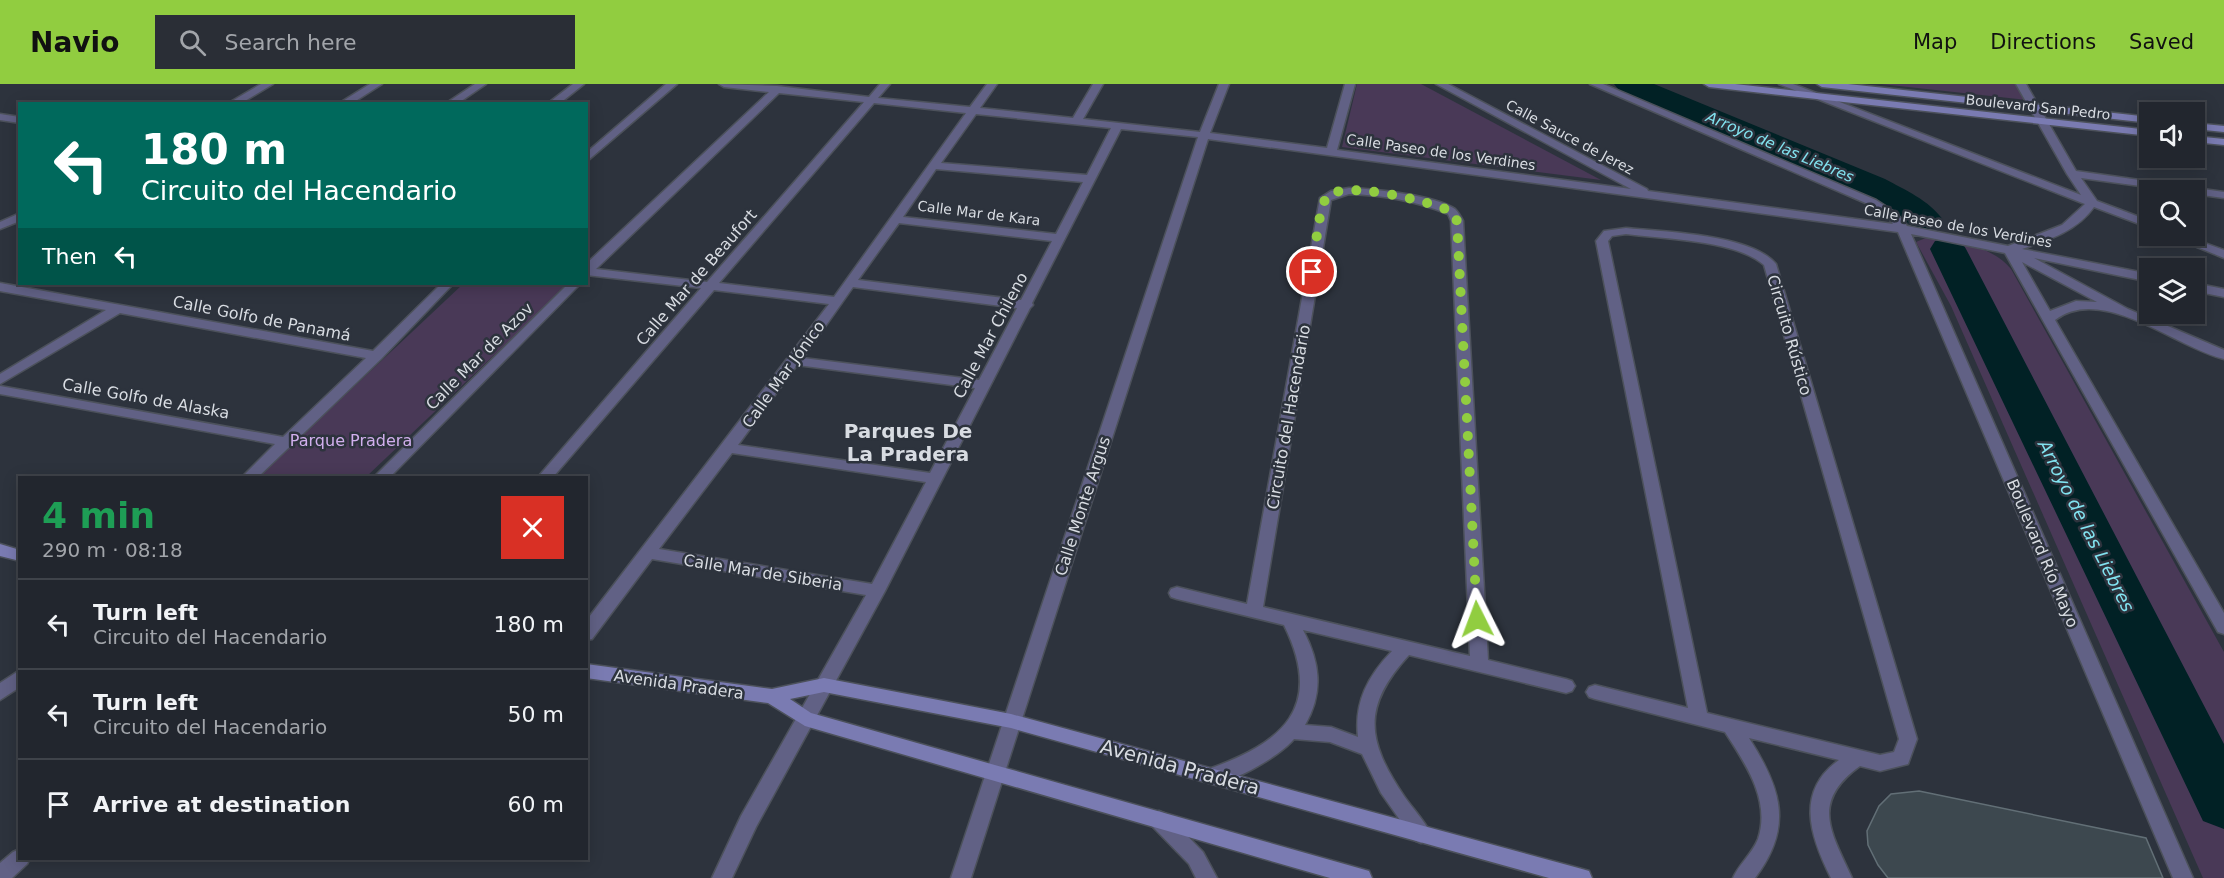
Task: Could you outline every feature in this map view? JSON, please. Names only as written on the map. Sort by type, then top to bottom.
[{"type":"street","points":[[236,102],[268,84]]},
{"type":"street","points":[[346,102],[377,84]]},
{"type":"street","points":[[453,102],[481,84]]},
{"type":"street","points":[[555,102],[579,84]]},
{"type":"street","points":[[588,157],[672,84]]},
{"type":"street","name":"Calle Paseo de los Verdines","points":[[724,84],[1204,135],[1903,229],[2139,276]]},
{"type":"street","name":"Calle Mar de Beaufort","points":[[546,476],[885,84]]},
{"type":"street","name":"Calle Mar Jónico","points":[[588,630],[730,448],[852,283],[992,84]]},
{"type":"street","points":[[1076,122],[1098,84]]},
{"type":"street","name":"Calle Monte Argus","points":[[961,878],[1204,135],[1224,84]]},
{"type":"street","points":[[1331,153],[1350,84]]},
{"type":"street","name":"Calle Sauce de Jerez","points":[[1441,84],[1654,196]]},
{"type":"street","points":[[1595,84],[1872,202],[1892,215],[1903,229]]},
{"type":"street","name":"Boulevard San Pedro","points":[[1708,84],[2139,132]]},
{"type":"street","points":[[1784,84],[2139,221]]},
{"type":"street","name":"Boulevard San Pedro","points":[[1822,84],[2139,119]]},
{"type":"street","points":[[2021,84],[2072,174],[2092,202]]},
{"type":"street","points":[[588,270],[777,89]]},
{"type":"street","points":[[0,117],[18,120]]},
{"type":"street","name":"Calle Mar Chileno","points":[[722,878],[748,822],[877,591],[1027,305],[1117,127]]},
{"type":"street","points":[[2205,127],[2224,129]]},
{"type":"street","points":[[2205,140],[2224,142]]},
{"type":"street","points":[[933,166],[1092,179]]},
{"type":"street","points":[[2072,174],[2139,183]]},
{"type":"street","name":"Circuito del Hacendario","points":[[1254,612],[1326,198],[1330,193],[1346,190],[1427,202],[1452,212],[1457,221],[1479,665]]},
{"type":"street","points":[[2205,193],[2224,195]]},
{"type":"street","points":[[2009,250],[2059,231],[2076,221],[2092,202]]},
{"type":"street","points":[[0,226],[10,218]]},
{"type":"street","name":"Calle Mar de Kara","points":[[895,219],[1061,238]]},
{"type":"street","name":"Boulevard Río Mayo","points":[[1903,229],[2183,878]]},
{"type":"street","name":"Circuito Rústico","points":[[1596,693],[1880,763],[1901,758],[1908,739],[1770,264],[1760,255],[1731,244],[1619,231],[1608,233],[1602,241],[1699,718]]},
{"type":"street","points":[[2203,246],[2224,254]]},
{"type":"street","points":[[2009,250],[2124,312],[2224,355]]},
{"type":"street","points":[[2009,250],[2224,628]]},
{"type":"street","points":[[588,271],[837,301]]},
{"type":"street","points":[[852,283],[1027,305]]},
{"type":"street","points":[[250,476],[376,356],[446,285]]},
{"type":"street","name":"Calle Mar de Azov","points":[[382,476],[573,285]]},
{"type":"street","name":"Calle Golfo de Panamá","points":[[0,286],[376,356]]},
{"type":"street","points":[[2205,289],[2224,293]]},
{"type":"street","points":[[2048,319],[2070,304],[2086,304],[2124,312]]},
{"type":"street","points":[[0,380],[119,308]]},
{"type":"street","points":[[794,361],[984,385]]},
{"type":"street","name":"Calle Golfo de Alaska","points":[[0,390],[286,442]]},
{"type":"street","points":[[730,448],[935,479]]},
{"type":"street","points":[[0,550],[18,555]]},
{"type":"street","name":"Calle Mar de Siberia","points":[[649,553],[877,591]]},
{"type":"street","points":[[1177,593],[1566,686]]},
{"type":"street","points":[[1213,776],[1257,759],[1291,731],[1307,704],[1311,687],[1307,652],[1290,620]]},
{"type":"street","points":[[1405,648],[1379,674],[1370,690],[1365,708],[1369,749],[1381,777],[1398,804],[1422,834]]},
{"type":"street","name":"Avenida Pradera","points":[[588,671],[772,696],[824,685],[1011,721],[1582,878]]},
{"type":"street","points":[[0,693],[18,680]]},
{"type":"street","name":"Avenida Pradera","points":[[772,696],[805,720],[1362,878]]},
{"type":"street","points":[[1731,726],[1759,771],[1769,795],[1773,818],[1766,844],[1753,867],[1743,878]]},
{"type":"street","points":[[1291,731],[1331,735],[1369,749]]},
{"type":"street","points":[[1842,878],[1820,826],[1819,804],[1826,785],[1838,769],[1857,758]]},
{"type":"street","points":[[1160,820],[1196,858],[1207,878]]},
{"type":"street","points":[[0,876],[18,860]]},
{"type":"green space","points":[[1357,84],[1421,84],[1601,180],[1342,147]]},
{"type":"green space","points":[[1881,84],[2019,84],[2027,100]]},
{"type":"green space","points":[[1928,237],[1962,243],[1984,250],[2003,261],[2011,269],[2224,652],[2224,878],[2203,878],[1951,306],[1916,242]]},
{"type":"green space","name":"Parque Pradera","points":[[462,285],[568,285],[367,476],[259,476]]},
{"type":"building","points":[[1919,791],[2146,838],[2163,878],[1888,878],[1878,865],[1868,845],[1867,831],[1879,806],[1891,794]]},
{"type":"waterway","name":"Arroyo de las Liebres","points":[[1629,84],[1873,186],[1908,206],[1925,220]]},
{"type":"waterway","name":"Arroyo de las Liebres","points":[[1948,249],[2224,803]]},
{"type":"district","name":"Parques De La Pradera","points":[[908,442]]},
{"type":"route","points":[[1312,272],[1324,204],[1330,193],[1346,190],[1362,191],[1427,202],[1452,212],[1457,221],[1477,619]]}]
